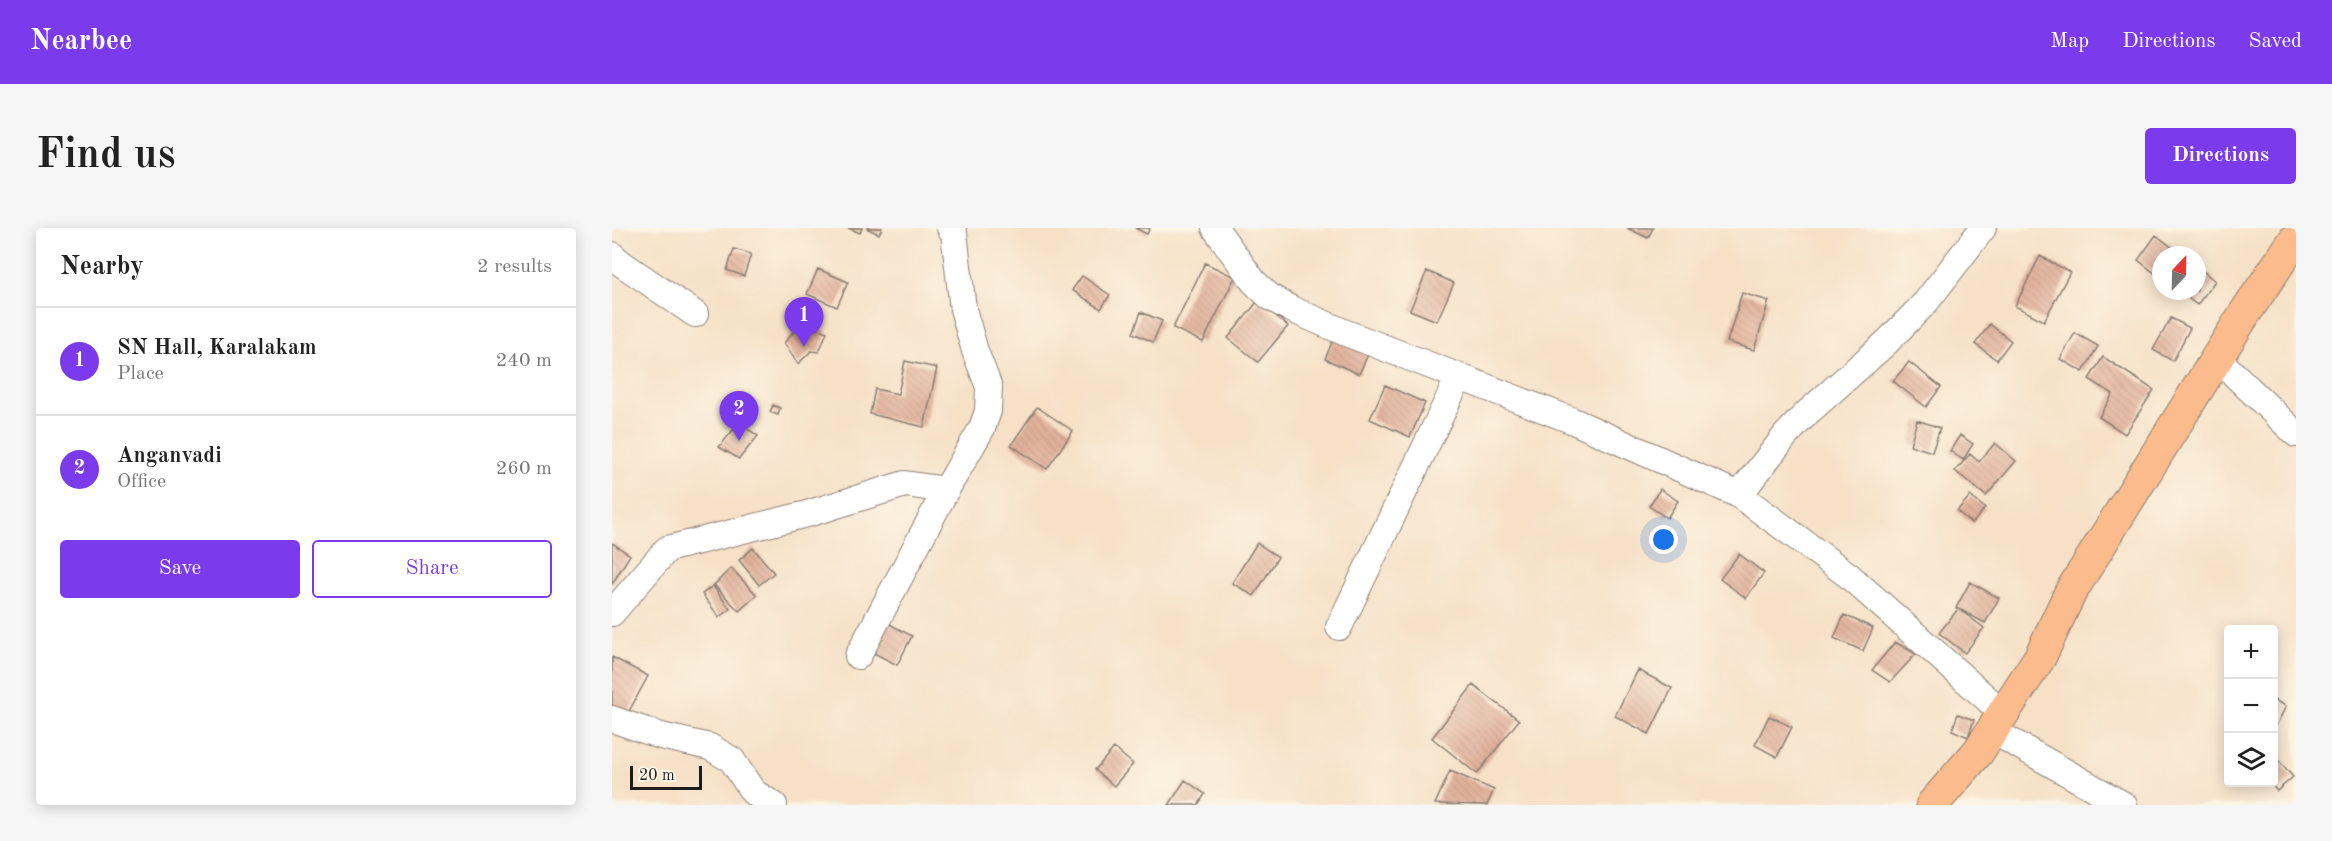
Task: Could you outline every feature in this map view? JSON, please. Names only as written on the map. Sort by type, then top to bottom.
[{"type":"main road","points":[[1944,801],[1999,722],[2040,657],[2070,593],[2217,358],[2296,238]]},
{"type":"street","points":[[858,656],[946,489],[982,428],[988,411],[989,387],[975,351],[963,309],[954,233],[950,228]]},
{"type":"street","points":[[1215,228],[1254,282],[1270,297],[1291,309],[1346,333],[1571,420],[1739,495],[1848,575],[1999,722],[2124,805]]},
{"type":"street","points":[[1739,495],[1786,435],[1806,414],[1887,342],[1926,302],[1983,228]]},
{"type":"street","points":[[612,255],[695,314]]},
{"type":"street","points":[[2217,358],[2296,434]]},
{"type":"street","points":[[1339,627],[1459,377]]},
{"type":"street","points":[[612,613],[667,549],[807,514],[905,483],[946,489]]},
{"type":"street","points":[[612,719],[661,736],[710,747],[732,760],[753,792],[774,805]]},
{"type":"building","points":[[848,228],[862,228],[860,233]]},
{"type":"building","points":[[866,228],[882,228],[879,234]]},
{"type":"building","points":[[1135,228],[1150,228],[1147,234]]},
{"type":"building","points":[[1627,228],[1653,228],[1648,238]]},
{"type":"building","points":[[2156,235],[2170,246],[2152,246],[2152,271],[2138,260]]},
{"type":"building","points":[[734,249],[751,254],[744,276],[727,270]]},
{"type":"building","points":[[2040,256],[2070,272],[2044,321],[2015,306]]},
{"type":"building","points":[[1205,263],[1235,277],[1203,342],[1173,328]]},
{"type":"building","points":[[818,269],[848,282],[837,307],[807,294]]},
{"type":"building","points":[[1427,271],[1454,283],[1437,321],[1410,310]]},
{"type":"building","points":[[2206,274],[2215,281],[2206,293]]},
{"type":"building","points":[[1082,276],[1110,295],[1101,309],[1072,290]]},
{"type":"building","points":[[1742,293],[1769,301],[1754,350],[1727,342]]},
{"type":"building","points":[[2191,300],[2201,300],[2197,305]]},
{"type":"building","points":[[1258,301],[1288,326],[1258,362],[1228,338]]},
{"type":"building","points":[[1141,312],[1162,321],[1153,342],[1133,333]]},
{"type":"building","points":[[2171,318],[2190,328],[2173,361],[2153,350]]},
{"type":"building","points":[[801,323],[827,332],[819,352],[811,351],[798,364],[784,343]]},
{"type":"building","points":[[1990,324],[2011,341],[1997,360],[1975,344]]},
{"type":"building","points":[[1336,333],[1371,348],[1359,374],[1325,359]]},
{"type":"building","points":[[2075,333],[2098,346],[2083,372],[2060,359]]},
{"type":"building","points":[[2103,357],[2154,390],[2125,434],[2099,417],[2113,394],[2089,379]]},
{"type":"building","points":[[905,361],[937,368],[924,427],[870,414],[875,389],[898,394]]},
{"type":"building","points":[[1909,362],[1941,387],[1926,407],[1893,381]]},
{"type":"building","points":[[1385,385],[1425,403],[1410,437],[1370,419]]},
{"type":"building","points":[[773,405],[780,408],[778,415],[770,412]]},
{"type":"building","points":[[1037,407],[1073,431],[1047,469],[1011,445]]},
{"type":"building","points":[[1917,420],[1940,428],[1932,452],[1910,445]]},
{"type":"building","points":[[739,423],[758,436],[739,459],[719,447]]},
{"type":"building","points":[[1960,435],[1973,444],[1963,460],[1950,451]]},
{"type":"building","points":[[1995,443],[2016,461],[1986,496],[1955,471],[1970,454],[1979,462]]},
{"type":"building","points":[[1660,489],[1678,501],[1667,518],[1649,506]]},
{"type":"building","points":[[1970,496],[1985,508],[1972,524],[1957,511]]},
{"type":"building","points":[[612,543],[630,555],[612,584]]},
{"type":"building","points":[[1257,543],[1278,557],[1254,596],[1232,583]]},
{"type":"building","points":[[753,548],[774,573],[759,585],[739,560]]},
{"type":"building","points":[[1739,554],[1764,573],[1746,598],[1720,579]]},
{"type":"building","points":[[731,568],[757,595],[739,611],[714,585]]},
{"type":"building","points":[[1970,582],[1999,598],[1985,623],[1959,609],[1984,628],[1965,653],[1939,633],[1958,609],[1956,608]]},
{"type":"building","points":[[713,586],[730,609],[719,617],[702,594]]},
{"type":"building","points":[[1844,615],[1873,628],[1863,651],[1834,638]]},
{"type":"building","points":[[884,621],[912,636],[897,665],[868,650]]},
{"type":"building","points":[[1895,642],[1916,654],[1890,682],[1872,670]]},
{"type":"building","points":[[612,657],[648,676],[627,715],[612,707]]},
{"type":"building","points":[[1638,670],[1672,688],[1649,734],[1615,716]]},
{"type":"building","points":[[1473,685],[1519,720],[1477,774],[1432,738]]},
{"type":"building","points":[[2278,702],[2286,706],[2278,722]]},
{"type":"building","points":[[1958,714],[1974,720],[1968,737],[1952,730]]},
{"type":"building","points":[[1769,716],[1792,727],[1777,757],[1755,745]]},
{"type":"building","points":[[1114,748],[1133,764],[1114,786],[1095,770]]},
{"type":"building","points":[[2278,762],[2293,777],[2277,791],[2273,787],[2278,787]]},
{"type":"building","points":[[1450,771],[1494,790],[1487,805],[1435,804]]},
{"type":"building","points":[[1185,780],[1205,794],[1198,805],[1169,805]]},
{"type":"place","name":"SN Hall, Karalakam","points":[[804,347]]},
{"type":"place","name":"Anganvadi","points":[[739,441]]}]
